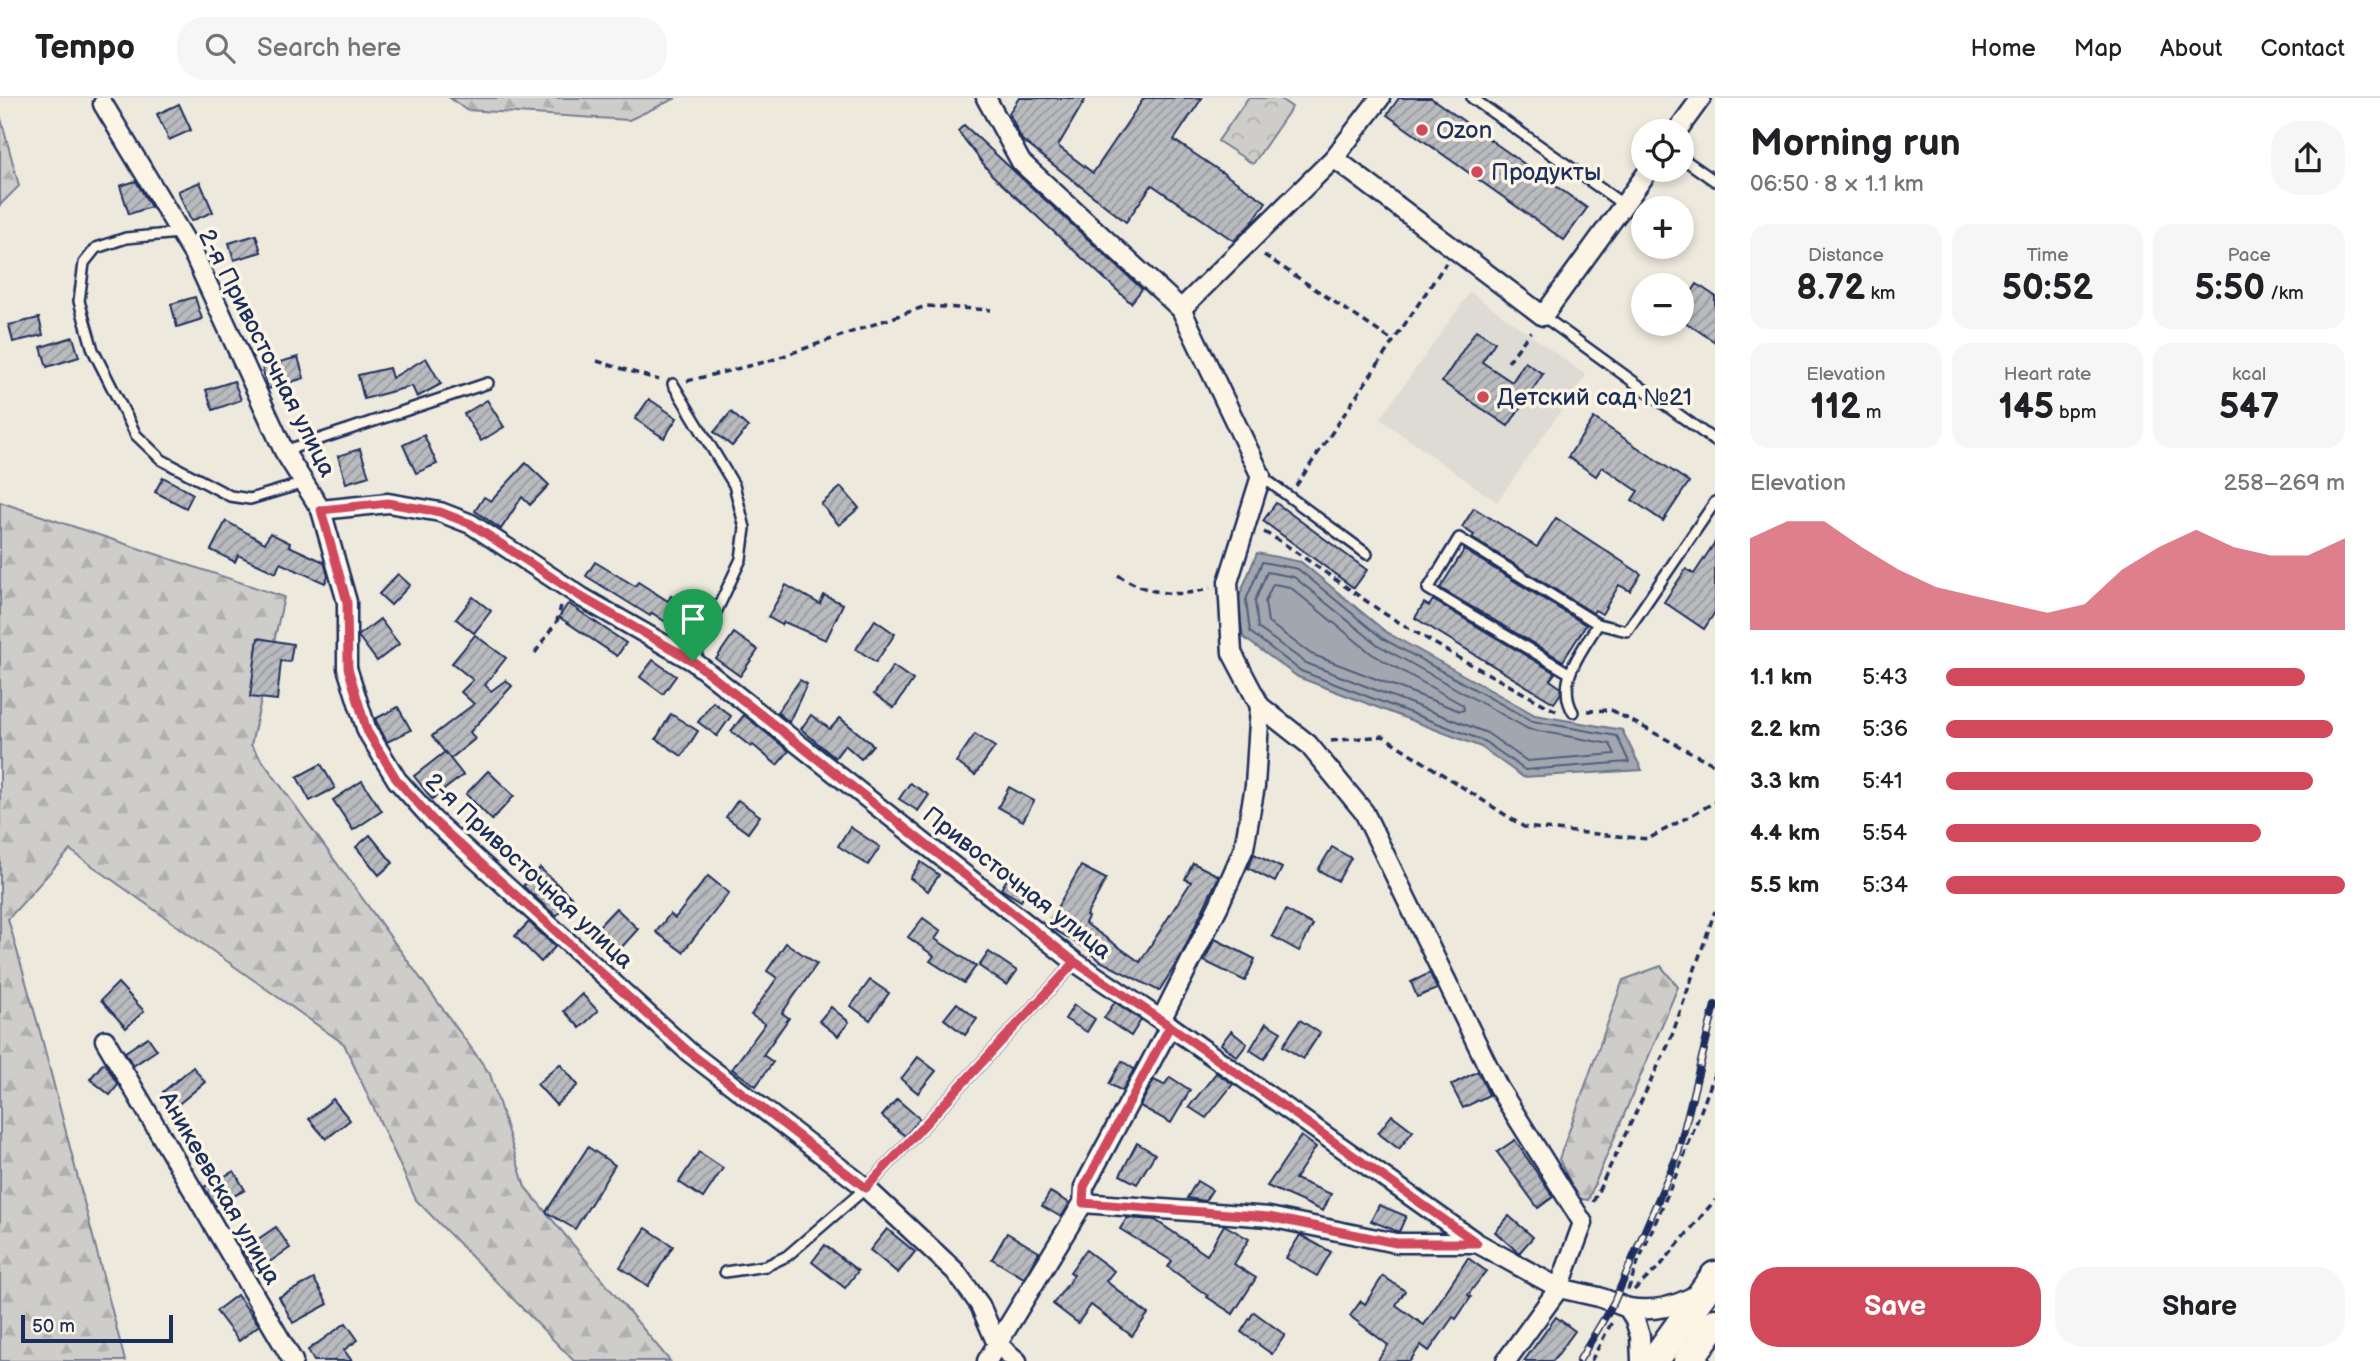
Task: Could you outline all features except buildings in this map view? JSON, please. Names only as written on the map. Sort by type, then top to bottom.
[{"type":"main road","points":[[1654,1361],[1710,1284]]},
{"type":"main road","points":[[1688,1361],[1715,1323]]},
{"type":"street","points":[[986,98],[1021,162],[1181,309],[1261,476],[1228,582],[1232,653],[1260,706],[1308,744],[1364,812],[1498,1087],[1583,1223],[1559,1288],[1506,1361]]},
{"type":"street","points":[[1181,309],[1334,158],[1380,98]]},
{"type":"street","points":[[1686,119],[1701,98]]},
{"type":"street","name":"2-я Привосточная улица","points":[[103,104],[195,257],[284,451],[321,510],[347,602],[348,668],[367,731],[397,780],[433,820],[689,1052],[866,1188],[955,1270],[980,1305],[997,1345],[1017,1361]]},
{"type":"street","points":[[1334,158],[1543,316],[1640,182]]},
{"type":"street","name":"Привосточная улица","points":[[321,510],[388,503],[440,512],[471,524],[568,588],[693,661],[1075,962],[1166,1023],[1477,1243],[1559,1288],[1599,1297],[1622,1312],[1674,1307],[1710,1284]]},
{"type":"street","points":[[987,1361],[1083,1203],[1084,1187],[1166,1023],[1244,848],[1255,786],[1260,706]]},
{"type":"street","name":"Аникеевская улица","points":[[104,1040],[293,1361]]},
{"type":"street","points":[[1083,1203],[1269,1217],[1396,1243],[1477,1243]]},
{"type":"street","points":[[1622,1312],[1635,1320],[1640,1336],[1641,1361]]},
{"type":"lane","points":[[1472,98],[1624,205]]},
{"type":"lane","points":[[1694,166],[1715,181]]},
{"type":"lane","points":[[179,233],[126,238],[96,247],[84,263],[79,300],[99,362],[136,435],[162,460],[230,496],[250,499],[304,483]]},
{"type":"lane","points":[[1543,316],[1715,441]]},
{"type":"lane","points":[[284,451],[488,383]]},
{"type":"lane","points":[[673,384],[734,485],[745,528],[741,559],[693,661]]},
{"type":"lane","points":[[1261,476],[1367,554]]},
{"type":"lane","points":[[1569,673],[1428,589],[1459,538],[1598,624],[1627,631],[1715,502]]},
{"type":"lane","points":[[1573,712],[1566,701],[1569,673],[1598,624]]},
{"type":"lane","points":[[725,1272],[766,1266],[787,1256],[866,1188],[1075,962]]},
{"type":"path","points":[[1248,244],[1393,341]]},
{"type":"path","points":[[1289,496],[1455,250]]},
{"type":"path","points":[[597,361],[673,384],[769,360],[926,306],[991,310]]},
{"type":"path","points":[[1508,362],[1543,316]]},
{"type":"path","points":[[1247,522],[1280,541],[1385,614],[1556,712],[1611,710],[1715,765]]},
{"type":"path","points":[[1118,575],[1134,586],[1164,594],[1199,592],[1228,582]]},
{"type":"path","points":[[535,653],[556,621],[568,588]]},
{"type":"path","points":[[1308,744],[1383,736],[1524,827],[1648,839],[1715,802]]},
{"type":"path","points":[[1583,1223],[1670,1041],[1715,911]]},
{"type":"path","points":[[1715,1073],[1683,1159],[1637,1262],[1627,1296],[1660,1266],[1715,1200]]},
{"type":"path","points":[[1591,1361],[1622,1312]]},
{"type":"shaded area","name":"Детский сад №21","points":[[1470,292],[1586,375],[1497,502],[1380,419]]},
{"type":"green space","points":[[450,98],[676,98],[629,120],[466,110]]},
{"type":"green space","points":[[1248,98],[1279,98],[1292,107],[1253,164],[1218,141]]},
{"type":"green space","points":[[0,115],[19,186],[0,205]]},
{"type":"green space","points":[[0,502],[284,597],[251,745],[490,1074],[525,1187],[670,1361],[574,1361],[416,1200],[344,1044],[70,850],[8,919],[41,1035],[125,1361],[0,1361]]},
{"type":"green space","points":[[1661,966],[1678,987],[1588,1200],[1578,1198],[1559,1159],[1623,980]]},
{"type":"water","points":[[1257,553],[1301,562],[1386,632],[1535,715],[1622,730],[1642,770],[1523,777],[1481,747],[1298,677],[1243,637],[1238,599]]},
{"type":"railway","points":[[1579,1361],[1614,1302],[1678,1154],[1715,1005]]},
{"type":"place","name":"Ozon","points":[[1422,130]]},
{"type":"place","name":"Продукты","points":[[1477,172]]},
{"type":"place","name":"Детский сад №21","points":[[1483,397]]},
{"type":"route","points":[[693,661],[583,598],[471,524],[440,512],[388,503],[321,510],[347,602],[348,668],[367,731],[397,780],[433,820],[689,1052],[866,1188],[1075,962],[1170,1026],[1084,1187],[1083,1203],[1269,1217],[1396,1243],[1477,1243],[1170,1026],[1161,1020],[1075,962],[693,661]]}]
